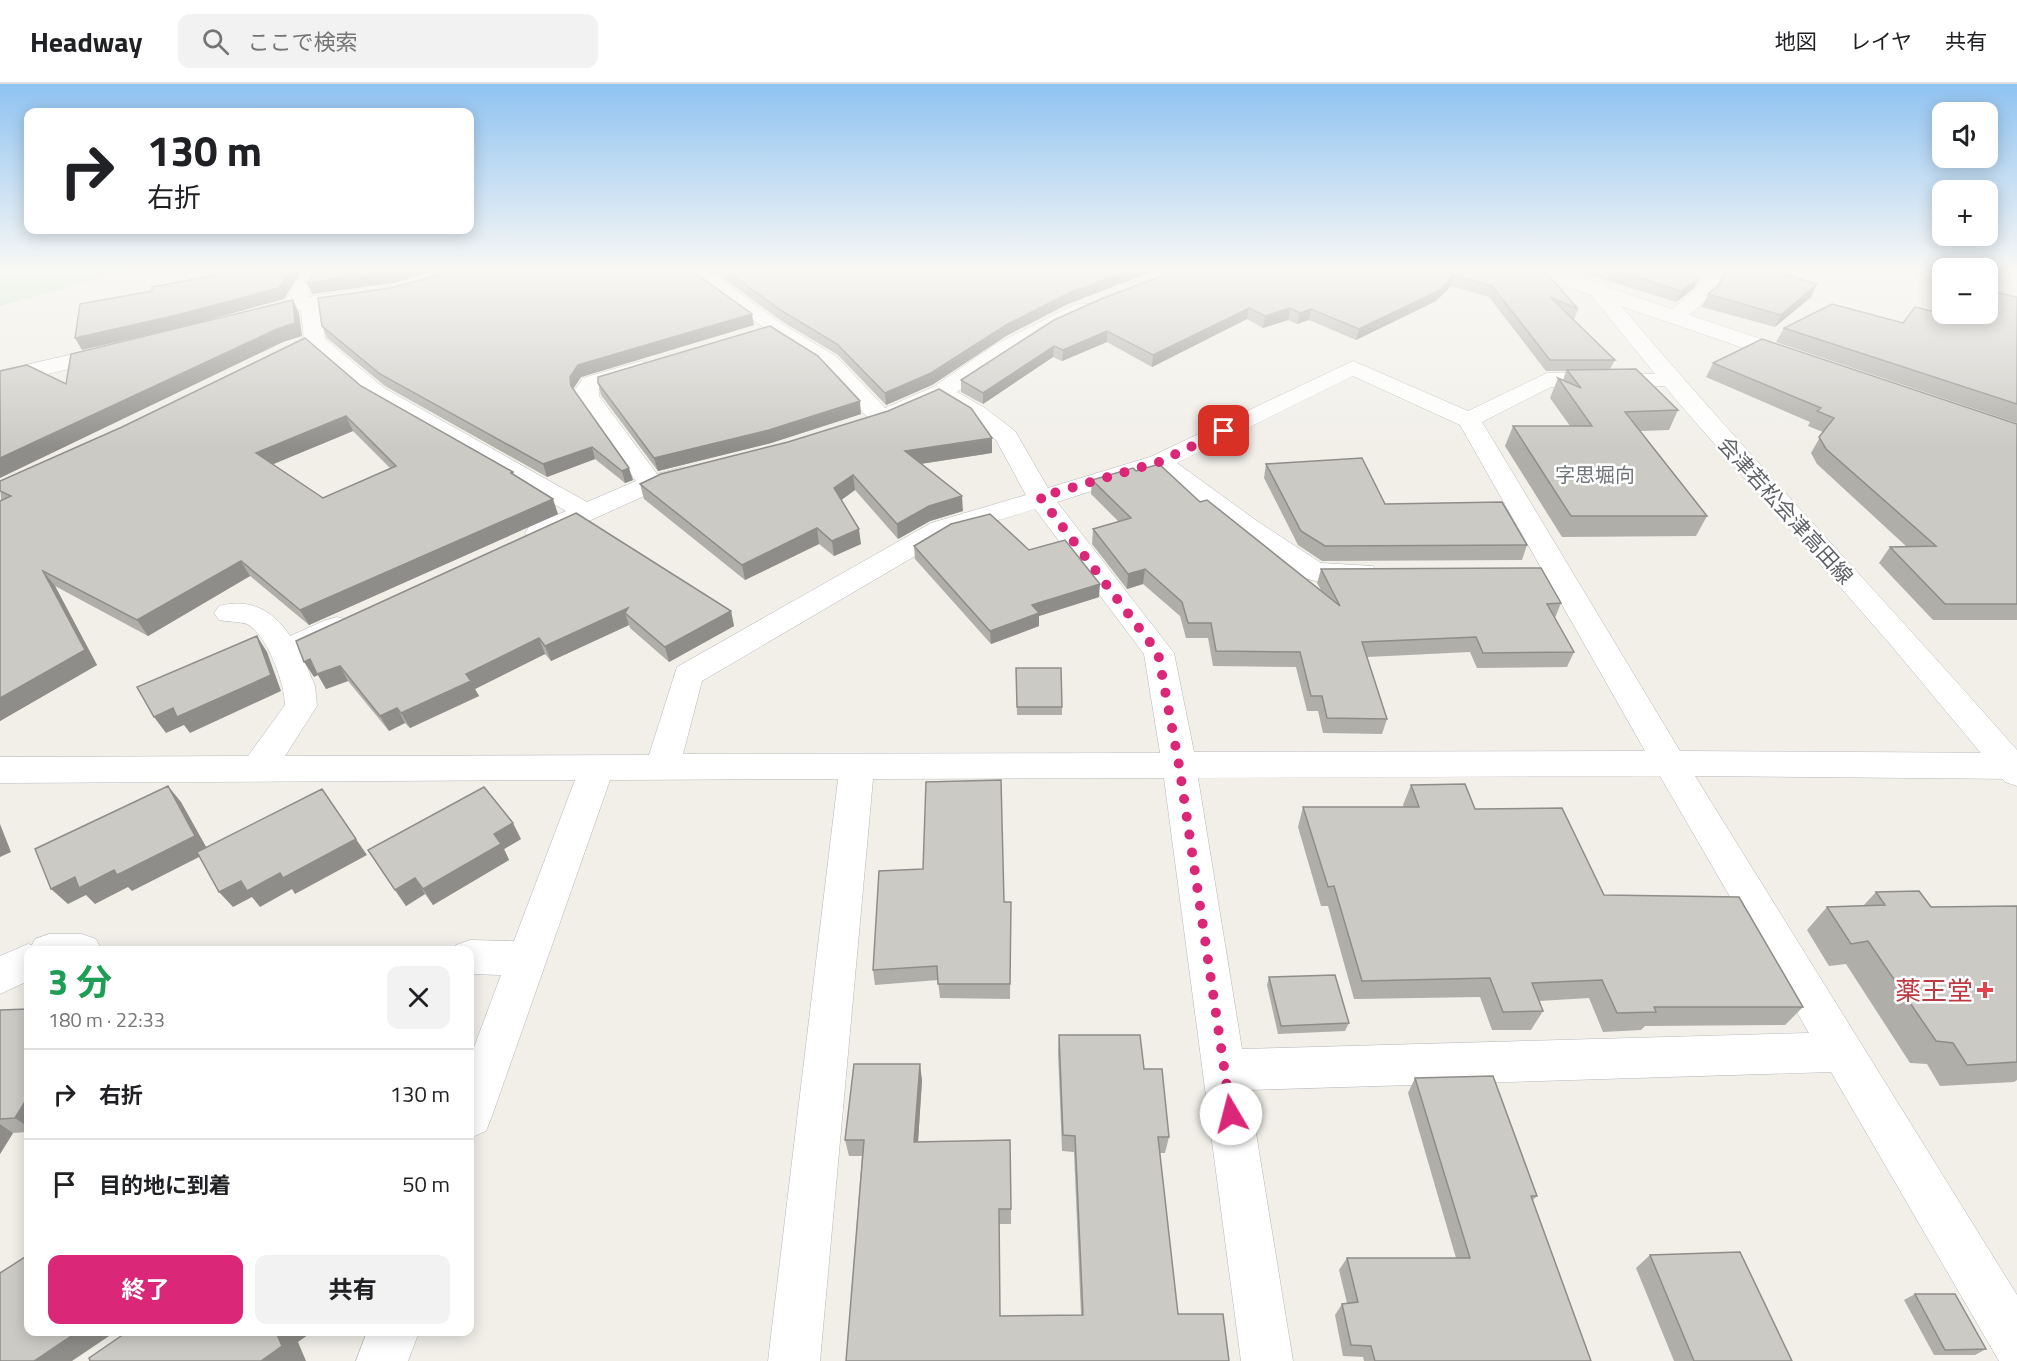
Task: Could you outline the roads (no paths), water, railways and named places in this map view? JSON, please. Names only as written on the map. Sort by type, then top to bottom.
[{"type":"street","points":[[311,330],[315,341],[376,393],[549,489],[585,512]]},
{"type":"street","points":[[763,330],[829,362],[881,418]]},
{"type":"street","points":[[851,430],[940,392],[1004,349],[1039,330]]},
{"type":"street","name":"会津若松会津高田線","points":[[1631,330],[1670,379],[2015,768]]},
{"type":"street","points":[[1714,330],[1819,366]]},
{"type":"street","points":[[292,350],[315,341]]},
{"type":"street","points":[[0,378],[136,347]]},
{"type":"street","points":[[651,484],[586,390],[591,383],[667,361]]},
{"type":"street","points":[[662,766],[688,675],[941,529],[1159,462],[1353,368],[1469,420],[1669,762],[2017,1343]]},
{"type":"street","points":[[1469,420],[1546,380],[1670,379]]},
{"type":"street","points":[[940,392],[977,413],[1006,436],[1040,497],[1158,653],[1179,765],[1267,1361]]},
{"type":"street","points":[[1159,462],[1247,527],[1315,572],[1384,572]]},
{"type":"street","points":[[520,542],[651,484],[712,468]]},
{"type":"street","points":[[1522,571],[1557,571]]},
{"type":"street","points":[[229,613],[250,614],[261,620],[284,651],[303,696],[301,706],[258,769]]},
{"type":"street","points":[[284,651],[359,616]]},
{"type":"street","points":[[0,770],[1669,762],[2015,768]]},
{"type":"street","points":[[794,1361],[857,766]]},
{"type":"street","points":[[474,1105],[525,958],[597,767]]},
{"type":"street","points":[[474,957],[525,958]]},
{"type":"street","points":[[0,976],[24,963]]},
{"type":"street","points":[[1225,1070],[1842,1052]]},
{"type":"street","points":[[382,1361],[391,1336]]},
{"type":"place","name":"薬王堂","points":[[1985,990]]},
{"type":"district","name":"字思堀向","points":[[1595,474]]}]
